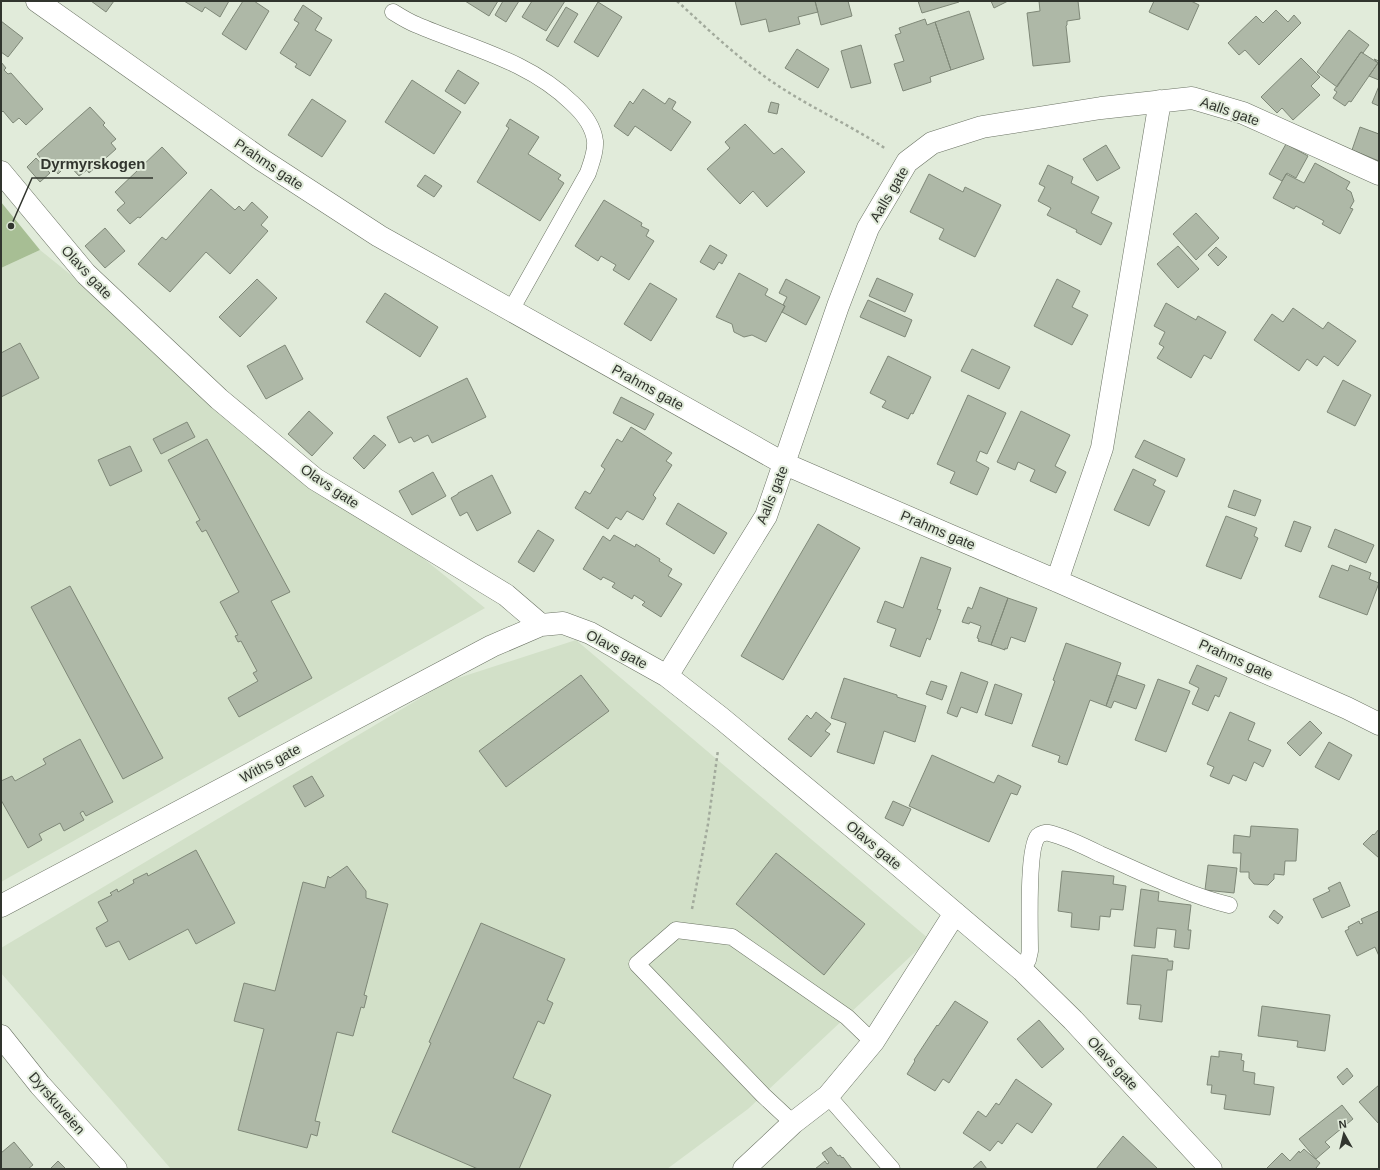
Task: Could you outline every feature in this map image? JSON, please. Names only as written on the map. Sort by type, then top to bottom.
[{"type":"street","name":"Prahms gate","points":[[37,1],[281,173],[379,236],[785,464],[1057,581],[1346,708],[1379,724]]},
{"type":"street","name":"Aalls gate","points":[[667,676],[766,516],[838,306],[868,228],[907,162],[932,144],[982,127],[1101,108],[1192,98],[1243,113],[1379,174]]},
{"type":"street","points":[[1057,581],[1102,448],[1160,101]]},
{"type":"street","name":"Olavs gate","points":[[1,172],[86,274],[219,399],[315,479],[506,595],[541,625],[563,623],[590,633],[667,676],[721,718],[1022,970],[1073,1020],[1211,1169]]},
{"type":"street","name":"Withs gate","points":[[1,906],[492,646],[541,625]]},
{"type":"street","points":[[744,1169],[793,1123],[828,1096],[873,1042],[955,913]]},
{"type":"street","name":"Dyrskuveien","points":[[1,1036],[40,1085],[116,1169]]},
{"type":"lane","points":[[393,12],[416,25],[495,55],[536,74],[560,91],[583,113],[591,126],[595,140],[595,152],[588,173],[511,310]]},
{"type":"lane","points":[[1022,970],[1028,960],[1030,950],[1030,873],[1034,847],[1038,836],[1041,834],[1048,833],[1072,841],[1182,890],[1229,905]]},
{"type":"lane","points":[[793,1123],[763,1095],[637,964],[676,930],[732,937],[846,1016],[873,1042]]},
{"type":"lane","points":[[828,1096],[892,1169]]},
{"type":"path","points":[[677,1],[743,61],[788,92],[862,133],[907,162]]},
{"type":"path","points":[[687,931],[708,824],[721,718]]},
{"type":"shaded area","points":[[40,250],[485,608],[1,882],[1,268]]},
{"type":"shaded area","points":[[576,640],[929,939],[748,1109],[667,1169],[171,1169],[1,973],[1,948],[449,681]]},
{"type":"green space","points":[[1,202],[40,250],[1,268]]},
{"type":"building","points":[[91,1],[114,1],[106,12]]},
{"type":"building","points":[[184,1],[229,1],[220,17],[205,7],[202,12]]},
{"type":"building","points":[[243,1],[254,1],[269,11],[246,50],[222,34]]},
{"type":"building","points":[[465,1],[498,1],[489,16]]},
{"type":"building","points":[[503,1],[519,1],[506,22],[495,15]]},
{"type":"building","points":[[532,1],[565,1],[546,31],[522,17]]},
{"type":"building","points":[[735,1],[815,1],[818,12],[798,17],[800,24],[769,32],[766,19],[741,25]]},
{"type":"building","points":[[815,1],[848,1],[852,16],[821,25]]},
{"type":"building","points":[[918,1],[958,1],[959,2],[922,13]]},
{"type":"building","points":[[991,1],[1008,1],[994,8]]},
{"type":"building","points":[[1039,1],[1078,1],[1080,19],[1067,21],[1066,26],[1070,62],[1033,66],[1027,13],[1040,11]]},
{"type":"building","points":[[1154,1],[1191,1],[1199,5],[1188,30],[1149,12]]},
{"type":"building","points":[[598,2],[622,17],[598,57],[574,42]]},
{"type":"building","points":[[303,5],[322,18],[315,30],[332,40],[310,76],[295,67],[297,64],[280,53],[299,23],[294,20]]},
{"type":"building","points":[[566,7],[578,14],[558,47],[546,40]]},
{"type":"building","points":[[1276,10],[1288,22],[1294,15],[1301,23],[1259,65],[1245,50],[1239,55],[1228,43],[1256,16],[1263,23]]},
{"type":"building","points":[[969,11],[984,59],[951,70],[935,22]]},
{"type":"building","points":[[925,19],[927,25],[935,22],[951,70],[930,77],[931,82],[903,91],[894,64],[904,61],[895,35],[901,33],[899,28]]},
{"type":"building","points":[[1,21],[23,38],[8,57],[1,52]]},
{"type":"building","points":[[1349,30],[1369,45],[1363,53],[1361,52],[1337,87],[1317,72]]},
{"type":"building","points":[[861,45],[871,83],[851,88],[841,51]]},
{"type":"building","points":[[797,49],[829,69],[818,88],[785,68]]},
{"type":"building","points":[[1361,52],[1378,63],[1351,102],[1349,101],[1345,106],[1333,98],[1337,92],[1334,90]]},
{"type":"building","points":[[1301,58],[1320,77],[1311,86],[1320,95],[1293,120],[1282,108],[1277,113],[1261,97]]},
{"type":"building","points":[[1374,59],[1379,61],[1379,80],[1369,76],[1378,63]]},
{"type":"building","points":[[1,62],[6,68],[4,70],[8,74],[11,73],[43,109],[26,125],[19,118],[13,123],[3,111],[1,113]]},
{"type":"building","points":[[458,70],[479,83],[465,104],[445,91]]},
{"type":"building","points":[[412,80],[461,112],[434,154],[385,122]]},
{"type":"building","points":[[1379,86],[1379,106],[1372,103]]},
{"type":"building","points":[[643,89],[665,104],[669,98],[676,102],[672,109],[691,122],[671,151],[635,126],[628,136],[614,126],[630,101],[633,104]]},
{"type":"building","points":[[312,99],[346,121],[322,157],[288,135]]},
{"type":"building","points":[[771,102],[779,104],[777,114],[768,112]]},
{"type":"building","points":[[90,107],[105,123],[103,125],[116,139],[111,143],[116,149],[89,173],[87,170],[79,176],[68,164],[58,174],[54,169],[51,171],[37,154]]},
{"type":"building","points":[[510,119],[539,137],[528,154],[561,175],[558,179],[564,183],[540,221],[477,182],[509,128],[506,126]]},
{"type":"building","points":[[745,124],[774,154],[782,148],[805,172],[767,207],[753,191],[740,204],[707,169],[730,148],[725,142]]},
{"type":"building","points":[[1360,127],[1379,134],[1379,161],[1352,150]]},
{"type":"building","points":[[1286,144],[1308,156],[1296,178],[1287,173],[1282,181],[1269,174]]},
{"type":"building","points":[[1106,145],[1120,168],[1097,181],[1083,159]]},
{"type":"building","points":[[162,147],[187,173],[140,218],[138,217],[130,224],[117,210],[125,203],[115,192]]},
{"type":"building","points":[[36,158],[50,173],[40,182],[27,167]]},
{"type":"building","points":[[1315,163],[1350,182],[1346,189],[1351,192],[1354,201],[1350,208],[1353,209],[1340,234],[1322,224],[1324,221],[1296,206],[1294,209],[1273,198],[1286,174],[1304,183]]},
{"type":"building","points":[[1048,165],[1073,177],[1071,183],[1099,197],[1091,213],[1112,223],[1101,245],[1076,232],[1077,230],[1047,215],[1051,208],[1038,201],[1045,187],[1039,184]]},
{"type":"building","points":[[929,174],[963,192],[965,187],[1001,205],[975,257],[939,239],[944,229],[910,212]]},
{"type":"building","points":[[425,175],[442,186],[434,197],[417,186]]},
{"type":"building","points":[[211,189],[235,210],[239,206],[244,211],[252,202],[268,217],[261,225],[268,231],[230,274],[206,252],[170,292],[138,264],[162,237],[166,240]]},
{"type":"building","points":[[604,200],[642,223],[641,226],[649,230],[646,236],[654,241],[629,280],[613,270],[616,265],[601,256],[598,261],[575,246]]},
{"type":"building","points":[[1196,213],[1219,238],[1196,260],[1173,234]]},
{"type":"building","points":[[105,228],[125,251],[105,268],[85,246]]},
{"type":"building","points":[[710,245],[727,255],[722,264],[719,262],[714,270],[700,262]]},
{"type":"building","points":[[1178,246],[1199,269],[1178,288],[1157,264]]},
{"type":"building","points":[[1216,247],[1227,257],[1218,266],[1208,255]]},
{"type":"building","points":[[739,273],[768,289],[765,295],[785,306],[766,342],[752,335],[744,337],[734,332],[732,324],[716,317]]},
{"type":"building","points":[[877,278],[913,294],[905,312],[869,296]]},
{"type":"building","points":[[257,279],[277,298],[240,337],[219,317]]},
{"type":"building","points":[[786,279],[820,297],[806,325],[782,312],[785,306],[783,305],[787,297],[779,293]]},
{"type":"building","points":[[1057,279],[1080,291],[1072,307],[1088,315],[1072,345],[1034,326]]},
{"type":"building","points":[[650,283],[677,299],[651,341],[624,324]]},
{"type":"building","points":[[385,293],[438,327],[420,357],[366,322]]},
{"type":"building","points":[[868,300],[912,320],[905,337],[860,317]]},
{"type":"building","points":[[1166,303],[1196,320],[1198,316],[1226,332],[1211,359],[1204,355],[1191,378],[1157,358],[1164,347],[1159,344],[1165,332],[1154,326]]},
{"type":"building","points":[[1293,308],[1323,329],[1328,322],[1356,341],[1338,366],[1324,356],[1317,366],[1307,359],[1299,371],[1254,340],[1272,314],[1283,322]]},
{"type":"building","points":[[20,343],[39,378],[1,397],[1,353]]},
{"type":"building","points":[[285,345],[303,379],[266,399],[247,366]]},
{"type":"building","points":[[972,349],[1010,367],[999,389],[961,371]]},
{"type":"building","points":[[888,356],[931,377],[913,414],[911,413],[908,419],[882,407],[886,401],[870,393]]},
{"type":"building","points":[[467,378],[486,417],[432,443],[428,435],[414,442],[411,437],[399,443],[387,417]]},
{"type":"building","points":[[1343,380],[1371,395],[1355,426],[1327,412]]},
{"type":"building","points":[[968,395],[1006,413],[987,454],[980,451],[976,461],[989,468],[977,495],[950,483],[955,472],[937,464]]},
{"type":"building","points":[[621,397],[654,414],[645,430],[613,413]]},
{"type":"building","points":[[309,411],[333,433],[312,456],[288,434]]},
{"type":"building","points":[[1021,411],[1070,435],[1055,466],[1066,472],[1056,493],[1030,481],[1035,470],[1018,462],[1015,470],[997,462]]},
{"type":"building","points":[[187,422],[195,437],[161,454],[153,439]]},
{"type":"building","points":[[631,427],[672,453],[666,461],[672,465],[653,495],[656,498],[643,520],[627,511],[621,520],[616,517],[608,529],[575,508],[585,491],[590,494],[605,469],[601,466],[617,439],[622,442]]},
{"type":"building","points":[[374,435],[386,445],[364,469],[353,458]]},
{"type":"building","points":[[207,439],[290,592],[271,601],[312,678],[239,717],[228,698],[258,681],[253,673],[257,671],[241,641],[238,642],[235,636],[238,635],[220,602],[239,592],[206,530],[202,532],[196,522],[200,520],[168,460]]},
{"type":"building","points":[[1144,440],[1185,459],[1177,477],[1135,457]]},
{"type":"building","points":[[130,446],[142,471],[110,486],[98,460]]},
{"type":"building","points":[[1133,469],[1156,480],[1153,485],[1165,491],[1149,526],[1114,510]]},
{"type":"building","points":[[433,472],[446,496],[412,515],[399,491]]},
{"type":"building","points":[[492,475],[511,513],[477,531],[467,512],[460,516],[451,498]]},
{"type":"building","points":[[1234,490],[1261,500],[1255,516],[1228,507]]},
{"type":"building","points":[[678,503],[727,533],[714,554],[666,524]]},
{"type":"building","points":[[1226,516],[1257,528],[1254,536],[1258,538],[1241,579],[1206,566]]},
{"type":"building","points":[[1294,521],[1311,527],[1301,552],[1285,546]]},
{"type":"building","points":[[818,524],[860,548],[783,680],[741,656]]},
{"type":"building","points":[[1335,529],[1374,545],[1366,563],[1328,547]]},
{"type":"building","points":[[538,530],[554,540],[534,572],[518,562]]},
{"type":"building","points":[[614,535],[635,547],[636,544],[660,559],[659,561],[672,569],[668,576],[682,584],[661,617],[642,605],[645,602],[634,595],[632,599],[612,587],[615,583],[603,577],[601,580],[583,569],[603,536],[610,541]]},
{"type":"building","points":[[921,557],[951,568],[937,609],[941,610],[930,640],[927,638],[920,657],[890,646],[896,629],[877,622],[885,601],[903,608]]},
{"type":"building","points":[[1332,565],[1348,571],[1350,565],[1371,573],[1369,579],[1379,583],[1367,615],[1319,597]]},
{"type":"building","points":[[70,586],[163,758],[123,779],[31,607]]},
{"type":"building","points":[[980,587],[1008,598],[991,645],[978,641],[979,639],[977,638],[981,626],[970,622],[969,624],[962,622],[968,607],[972,609]]},
{"type":"building","points":[[1008,598],[1037,608],[1025,642],[1011,637],[1007,649],[1005,648],[1005,650],[991,645]]},
{"type":"building","points":[[1066,643],[1121,663],[1106,706],[1090,700],[1067,765],[1058,762],[1060,756],[1032,746],[1055,681],[1053,680]]},
{"type":"building","points":[[1197,665],[1227,678],[1219,697],[1215,695],[1208,711],[1192,704],[1199,688],[1189,683]]},
{"type":"building","points":[[961,672],[988,682],[977,713],[961,707],[957,717],[947,713]]},
{"type":"building","points":[[581,675],[609,711],[506,787],[479,751]]},
{"type":"building","points":[[1117,675],[1145,685],[1136,709],[1114,701],[1111,708],[1106,706]]},
{"type":"building","points":[[844,678],[926,706],[915,742],[884,731],[874,764],[837,752],[846,723],[831,718]]},
{"type":"building","points":[[1158,679],[1190,691],[1166,752],[1135,740]]},
{"type":"building","points":[[931,681],[947,686],[942,700],[926,694]]},
{"type":"building","points":[[995,684],[1022,694],[1012,724],[985,715]]},
{"type":"building","points":[[816,712],[831,724],[825,731],[830,734],[811,757],[788,739],[807,715],[811,719]]},
{"type":"building","points":[[1230,712],[1255,723],[1248,740],[1271,750],[1263,767],[1254,762],[1246,781],[1233,775],[1229,784],[1210,776],[1214,767],[1207,764]]},
{"type":"building","points":[[1310,721],[1322,733],[1300,756],[1287,743]]},
{"type":"building","points":[[80,739],[113,802],[86,816],[83,811],[80,813],[84,820],[64,831],[60,823],[39,834],[42,840],[28,848],[1,800],[1,781],[12,776],[15,781],[46,764],[43,759]]},
{"type":"building","points":[[1329,742],[1352,755],[1339,780],[1315,767]]},
{"type":"building","points":[[932,755],[994,783],[998,775],[1021,786],[1017,795],[1011,793],[989,842],[909,806]]},
{"type":"building","points":[[312,776],[324,796],[305,807],[293,786]]},
{"type":"building","points":[[893,801],[911,809],[903,826],[885,818]]},
{"type":"building","points":[[1251,826],[1298,829],[1296,861],[1285,861],[1284,875],[1274,874],[1274,879],[1268,885],[1254,884],[1249,878],[1249,872],[1240,872],[1241,853],[1233,853],[1234,835],[1250,837]]},
{"type":"building","points":[[1379,829],[1379,858],[1363,844]]},
{"type":"building","points":[[196,850],[235,923],[196,944],[188,929],[129,960],[119,941],[106,947],[96,928],[108,921],[98,902],[112,895],[110,893],[117,889],[118,892],[134,883],[133,880],[147,873],[148,876]]},
{"type":"building","points":[[776,853],[865,924],[824,975],[736,904]]},
{"type":"building","points":[[1208,865],[1237,868],[1234,893],[1205,890]]},
{"type":"building","points":[[347,866],[366,891],[366,898],[388,904],[364,995],[367,996],[364,1008],[361,1007],[353,1036],[337,1032],[315,1121],[320,1122],[317,1136],[311,1134],[307,1148],[238,1130],[264,1029],[234,1021],[244,983],[275,991],[303,882],[325,888],[328,876],[330,878]]},
{"type":"building","points":[[1062,871],[1114,876],[1113,884],[1126,886],[1123,910],[1111,909],[1110,917],[1100,916],[1099,930],[1071,927],[1072,913],[1058,911]]},
{"type":"building","points":[[1340,882],[1350,906],[1322,918],[1313,899],[1330,891],[1328,888]]},
{"type":"building","points":[[1141,889],[1159,892],[1158,901],[1191,905],[1188,930],[1191,930],[1189,949],[1174,947],[1176,930],[1157,928],[1155,948],[1134,946]]},
{"type":"building","points":[[1274,910],[1283,917],[1278,924],[1269,917]]},
{"type":"building","points":[[1379,911],[1379,956],[1375,947],[1357,956],[1345,931],[1349,929],[1348,927],[1359,921],[1360,924],[1363,923],[1361,919]]},
{"type":"building","points":[[481,923],[565,959],[547,1000],[553,1003],[544,1024],[538,1021],[513,1078],[551,1095],[519,1169],[478,1169],[392,1132],[431,1043],[429,1042]]},
{"type":"building","points":[[1132,955],[1168,959],[1168,961],[1173,961],[1172,970],[1167,970],[1162,1022],[1139,1019],[1141,1005],[1127,1004]]},
{"type":"building","points":[[955,1001],[988,1022],[949,1083],[943,1079],[935,1091],[907,1074],[915,1061],[914,1060],[937,1025],[938,1026]]},
{"type":"building","points":[[1262,1006],[1330,1015],[1325,1051],[1297,1047],[1298,1041],[1258,1036]]},
{"type":"building","points":[[1039,1020],[1064,1049],[1042,1068],[1017,1039]]},
{"type":"building","points":[[1219,1051],[1242,1054],[1241,1060],[1244,1061],[1243,1071],[1255,1073],[1254,1084],[1274,1087],[1270,1115],[1224,1109],[1226,1095],[1211,1093],[1212,1085],[1207,1085],[1211,1056],[1219,1057]]},
{"type":"building","points":[[1347,1068],[1353,1076],[1343,1085],[1337,1077]]},
{"type":"building","points":[[1016,1079],[1052,1104],[1032,1133],[1017,1123],[1002,1144],[998,1141],[990,1151],[963,1133],[978,1111],[986,1117],[996,1103],[999,1105]]},
{"type":"building","points":[[1379,1085],[1379,1124],[1359,1102]]},
{"type":"building","points":[[1342,1105],[1353,1119],[1325,1142],[1330,1147],[1316,1159],[1299,1139]]},
{"type":"building","points":[[1123,1136],[1158,1169],[1096,1169]]},
{"type":"building","points":[[14,1142],[33,1165],[28,1169],[1,1169],[1,1153]]},
{"type":"building","points":[[831,1147],[838,1156],[840,1155],[842,1158],[843,1157],[852,1169],[815,1169],[825,1161],[827,1164],[829,1163],[822,1153]]},
{"type":"building","points":[[1304,1149],[1320,1163],[1316,1168],[1317,1169],[1266,1169],[1282,1153],[1290,1161],[1299,1151],[1300,1153]]},
{"type":"building","points":[[58,1161],[66,1169],[50,1169]]},
{"type":"building","points":[[981,1161],[987,1169],[972,1169]]},
{"type":"place","name":"Dyrmyrskogen","points":[[11,226]]}]
